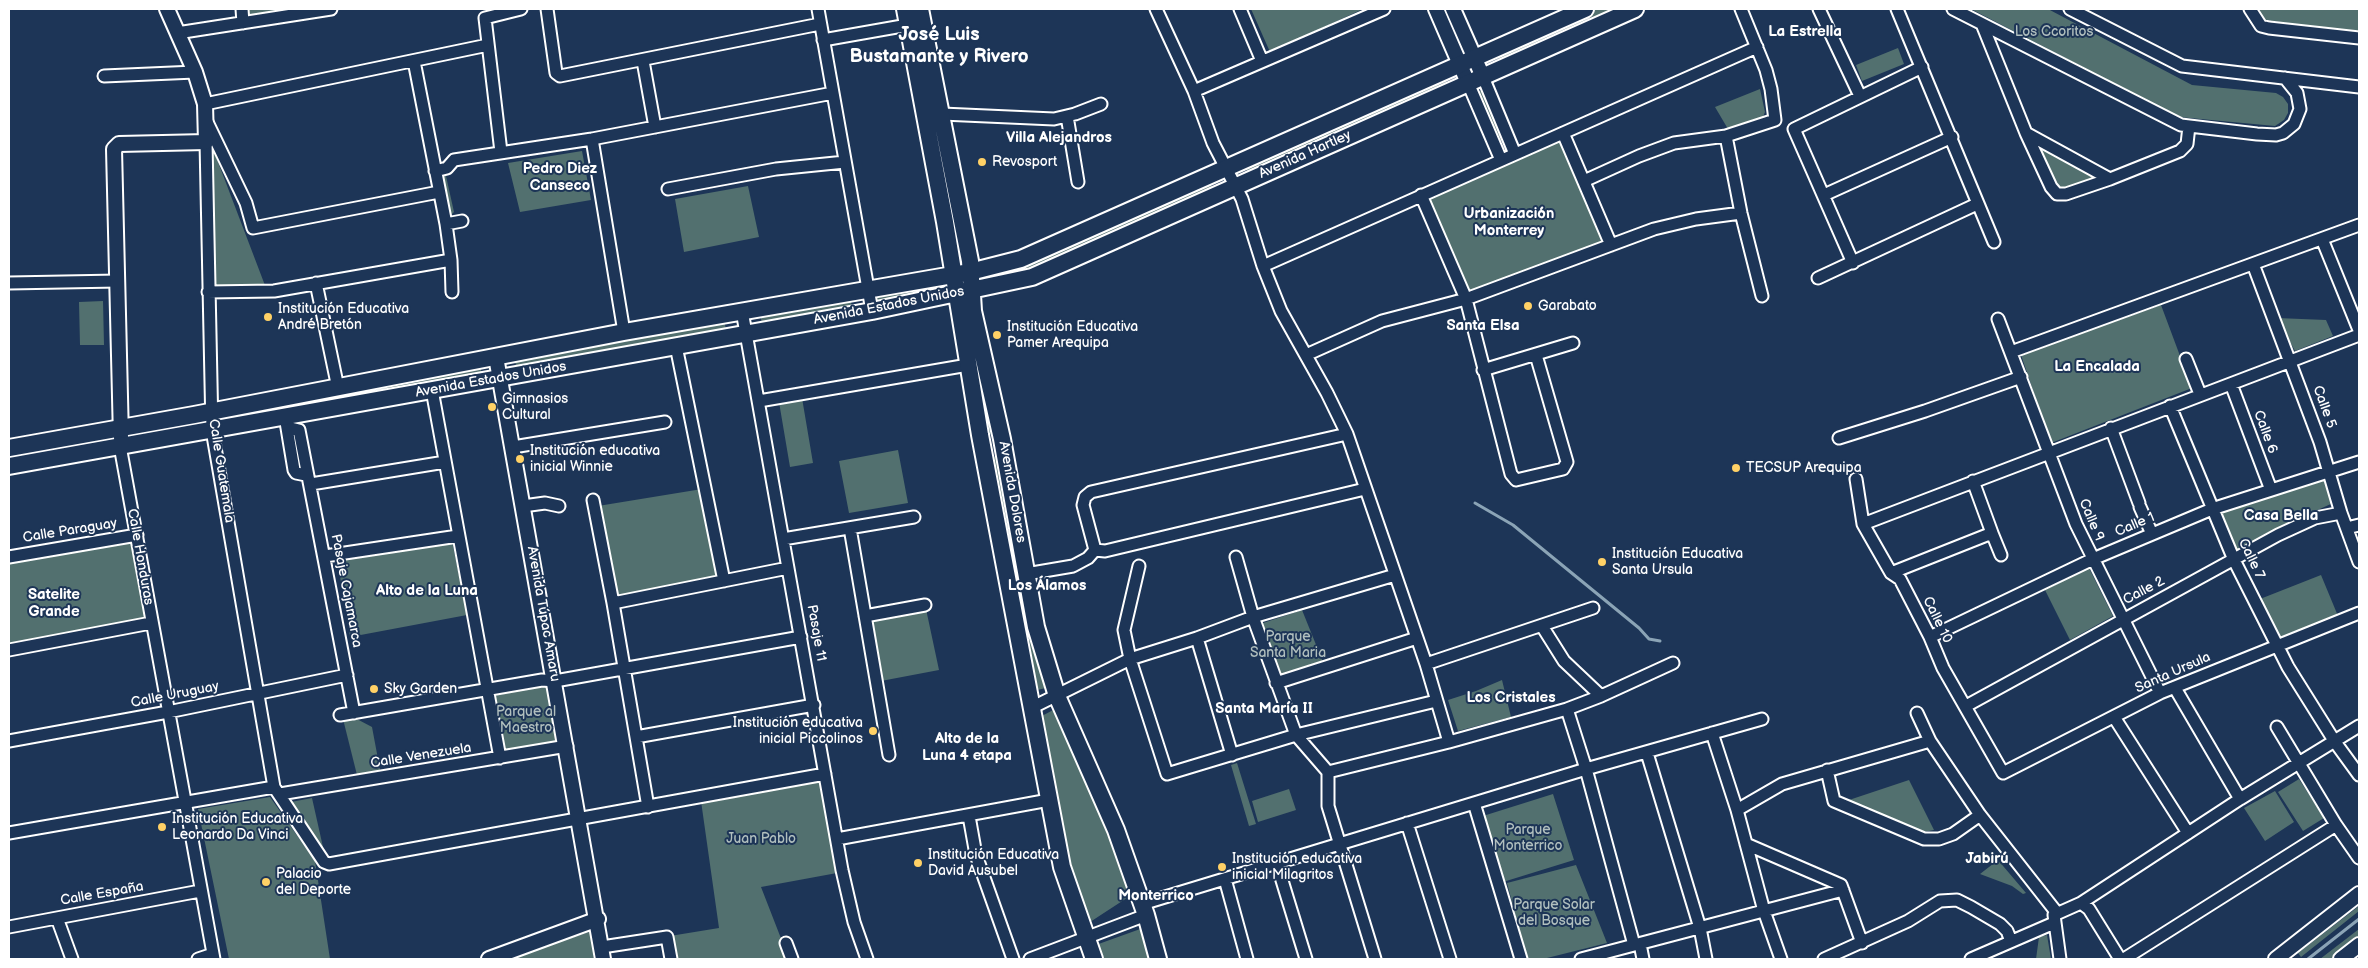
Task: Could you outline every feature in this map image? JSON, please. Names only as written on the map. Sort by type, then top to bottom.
[{"type":"main road","name":"Avenida Dolores","points":[[920,9],[942,114],[970,272],[964,292],[968,365],[982,443],[1062,867],[1094,959]]},
{"type":"main road","name":"Avenida Hartley","points":[[954,275],[1021,259],[1585,9]]},
{"type":"main road","name":"Avenida Hartley","points":[[964,292],[1032,277],[1235,185],[1635,9]]},
{"type":"main road","name":"Avenida Dolores","points":[[907,17],[954,275],[964,292],[979,343],[1002,439],[1036,627],[1057,696],[1101,792],[1144,909],[1158,959]]},
{"type":"main road","name":"Avenida Estados Unidos","points":[[9,448],[212,412],[624,332],[916,280],[954,275]]},
{"type":"main road","points":[[916,280],[925,286],[925,297],[921,301]]},
{"type":"main road","name":"Avenida Estados Unidos","points":[[9,466],[212,430],[286,422],[432,390],[872,311],[964,292]]},
{"type":"main road","points":[[982,443],[1002,439]]},
{"type":"main road","points":[[1009,584],[1027,577]]},
{"type":"street","name":"Calle Guatemala","points":[[167,9],[195,72],[205,104],[212,430],[277,791],[324,862],[329,864],[579,818]]},
{"type":"street","points":[[242,9],[243,23]]},
{"type":"street","points":[[177,33],[331,9]]},
{"type":"street","points":[[501,152],[485,18],[521,9]]},
{"type":"street","points":[[547,9],[556,73],[560,76],[643,61],[820,24]]},
{"type":"street","points":[[818,9],[872,311]]},
{"type":"street","points":[[1156,9],[1194,91],[1214,144],[1242,199],[1263,266],[1281,310],[1347,434],[1426,664],[1449,742]]},
{"type":"street","points":[[1240,9],[1262,61]]},
{"type":"street","points":[[1194,91],[1384,9]]},
{"type":"street","points":[[1436,9],[1467,62],[1515,154]]},
{"type":"street","points":[[1452,9],[1467,62]]},
{"type":"street","points":[[1584,181],[1639,156],[1674,144],[1726,136],[1774,120],[1771,88],[1741,9]]},
{"type":"street","points":[[1819,9],[1860,96]]},
{"type":"street","points":[[1897,9],[1994,242]]},
{"type":"street","points":[[1953,9],[2171,121],[2189,126],[2257,134],[2276,135],[2283,133],[2294,124],[2300,109],[2297,93],[2284,78]]},
{"type":"street","points":[[2070,9],[2174,63],[2192,68],[2359,87]]},
{"type":"street","points":[[2250,9],[2261,26],[2359,38]]},
{"type":"street","points":[[823,40],[907,17]]},
{"type":"street","points":[[1982,24],[2026,132],[2051,187],[2057,194],[2066,194],[2110,179],[2183,149],[2187,144],[2189,126]]},
{"type":"street","points":[[205,104],[488,44]]},
{"type":"street","points":[[1263,266],[1757,47]]},
{"type":"street","points":[[414,61],[446,224],[451,260],[452,292]]},
{"type":"street","points":[[643,61],[655,126]]},
{"type":"street","points":[[1853,263],[1794,129],[1922,67]]},
{"type":"street","points":[[104,76],[195,72]]},
{"type":"street","points":[[1476,80],[1502,160]]},
{"type":"street","points":[[436,171],[447,168],[454,160],[501,152],[504,154],[592,139],[833,93]]},
{"type":"street","points":[[942,114],[1054,119],[1101,104]]},
{"type":"street","points":[[1067,116],[1078,182]]},
{"type":"street","points":[[206,120],[246,203],[253,228],[440,192]]},
{"type":"street","points":[[2026,132],[2110,179]]},
{"type":"street","points":[[1563,133],[1611,245]]},
{"type":"street","points":[[1726,136],[1741,214],[1762,296]]},
{"type":"street","points":[[1824,195],[1952,138]]},
{"type":"street","points":[[592,139],[624,332]]},
{"type":"street","name":"Calle Honduras","points":[[206,142],[119,144],[114,149],[122,428],[120,446],[200,892],[214,956]]},
{"type":"street","points":[[668,189],[776,169],[845,162]]},
{"type":"street","points":[[1422,195],[1466,299],[1511,474],[1516,480],[1563,469],[1567,462],[1536,355]]},
{"type":"street","points":[[1818,278],[1977,204]]},
{"type":"street","points":[[1306,355],[1382,321],[1466,299],[1654,229],[1696,219],[1741,214]]},
{"type":"street","points":[[446,224],[462,221]]},
{"type":"street","points":[[2011,352],[2359,225]]},
{"type":"street","points":[[2322,239],[2359,330]]},
{"type":"street","points":[[208,292],[274,292],[451,260]]},
{"type":"street","name":"Calle 5","points":[[2253,264],[2272,320],[2291,361],[2359,562]]},
{"type":"street","points":[[9,283],[118,281]]},
{"type":"street","points":[[316,283],[338,388]]},
{"type":"street","name":"Pasaje 11","points":[[742,311],[825,774],[854,922],[867,959]]},
{"type":"street","name":"Calle 9","points":[[1998,319],[2076,524],[2160,693]]},
{"type":"street","points":[[1863,524],[2359,335]]},
{"type":"street","points":[[1483,370],[1573,343]]},
{"type":"street","points":[[676,346],[724,581]]},
{"type":"street","name":"Avenida Túpac Amaru","points":[[496,357],[598,919],[602,953]]},
{"type":"street","points":[[2186,359],[2200,394]]},
{"type":"street","points":[[759,401],[968,365]]},
{"type":"street","points":[[1839,438],[1925,411],[2021,377]]},
{"type":"street","name":"Calle 6","points":[[2231,384],[2271,490]]},
{"type":"street","points":[[432,390],[500,758]]},
{"type":"street","name":"Calle 7","points":[[2170,406],[2234,560],[2288,667],[2335,742],[2359,776]]},
{"type":"street","points":[[286,422],[294,470],[309,480],[445,462]]},
{"type":"street","points":[[513,447],[665,422]]},
{"type":"street","points":[[2111,428],[2139,505],[2152,534]]},
{"type":"street","points":[[1095,550],[1083,505],[1085,497],[1091,492],[1347,434]]},
{"type":"street","name":"Calle 1","points":[[1930,637],[2093,560],[2212,509],[2359,462]]},
{"type":"street","name":"Calle 10","points":[[1856,479],[1863,524],[1891,573],[1900,580],[1930,637],[1943,668],[2003,773]]},
{"type":"street","name":"Pasaje Cajamarca","points":[[309,480],[354,713]]},
{"type":"street","points":[[1973,481],[2002,555]]},
{"type":"street","points":[[1095,550],[1105,551],[1365,489]]},
{"type":"street","points":[[593,500],[625,668],[648,807]]},
{"type":"street","points":[[523,506],[545,503],[559,506]]},
{"type":"street","name":"Calle 2","points":[[1966,706],[2315,518],[2341,513]]},
{"type":"street","points":[[783,539],[914,517]]},
{"type":"street","points":[[2347,528],[2359,524]]},
{"type":"street","points":[[850,528],[889,755]]},
{"type":"street","points":[[1891,573],[1992,533]]},
{"type":"street","name":"Calle Paraguay","points":[[9,557],[137,535]]},
{"type":"street","points":[[324,556],[458,536]]},
{"type":"street","points":[[1027,577],[1073,566],[1088,558],[1095,550]]},
{"type":"street","points":[[1236,556],[1253,617],[1296,735],[1328,772],[1328,806],[1375,959]]},
{"type":"street","points":[[1139,566],[1124,630],[1130,660],[1167,774],[1232,756],[1296,735],[1436,701]]},
{"type":"street","points":[[613,603],[788,568]]},
{"type":"street","points":[[1031,708],[1130,660],[1253,617],[1395,576]]},
{"type":"street","points":[[865,616],[925,604]]},
{"type":"street","points":[[1426,664],[1593,608]]},
{"type":"street","name":"Santa Ursula","points":[[2003,773],[2160,693],[2359,612]]},
{"type":"street","points":[[9,650],[151,623]]},
{"type":"street","points":[[1542,626],[1564,661],[1601,696]]},
{"type":"street","points":[[340,716],[542,680],[555,681],[801,637]]},
{"type":"street","points":[[1197,638],[1232,756]]},
{"type":"street","points":[[1276,683],[1417,638]]},
{"type":"street","points":[[1328,772],[1449,742],[1567,709],[1674,663]]},
{"type":"street","name":"Calle Uruguay","points":[[9,741],[168,712],[347,675]]},
{"type":"street","points":[[2175,688],[2240,799]]},
{"type":"street","points":[[636,737],[814,705]]},
{"type":"street","points":[[1567,709],[1642,959]]},
{"type":"street","points":[[1917,713],[1930,741],[1980,815],[2056,918],[2060,959]]},
{"type":"street","points":[[2114,717],[2188,833]]},
{"type":"street","points":[[1030,959],[1086,939],[1144,909],[1226,879],[1586,769],[1762,719]]},
{"type":"street","points":[[1971,959],[2011,941],[2081,903],[2240,799],[2359,726]]},
{"type":"street","points":[[2277,727],[2336,825],[2359,858]]},
{"type":"street","points":[[1712,733],[1737,810],[1764,910],[1781,959]]},
{"type":"street","points":[[1737,810],[1782,784],[1930,741]]},
{"type":"street","name":"Calle Venezuela","points":[[9,833],[185,802],[277,791],[500,758],[566,746]]},
{"type":"street","points":[[1647,753],[1700,928],[1706,959]]},
{"type":"street","points":[[1827,770],[1834,800],[1924,839],[1939,839],[1953,834],[1980,815]]},
{"type":"street","points":[[579,818],[825,774]]},
{"type":"street","points":[[838,839],[1049,800]]},
{"type":"street","points":[[1474,803],[1521,959]]},
{"type":"street","points":[[969,816],[976,855],[1013,959]]},
{"type":"street","points":[[1407,823],[1450,959]]},
{"type":"street","points":[[2124,959],[2336,825]]},
{"type":"street","points":[[1746,844],[1841,885],[1862,943]]},
{"type":"street","points":[[1277,864],[1306,959]]},
{"type":"street","points":[[1226,879],[1247,959]]},
{"type":"street","points":[[1581,959],[1843,890]]},
{"type":"street","name":"Calle España","points":[[9,927],[200,892]]},
{"type":"street","points":[[2276,959],[2359,894]]},
{"type":"street","points":[[1824,959],[1908,921],[1940,901],[1957,900],[2000,924],[2007,931],[2011,941]]},
{"type":"street","points":[[2081,903],[2089,909],[2120,959]]},
{"type":"street","points":[[57,918],[72,959]]},
{"type":"street","points":[[489,959],[598,919]]},
{"type":"street","points":[[602,953],[667,937],[671,959]]},
{"type":"street","points":[[786,943],[792,959]]},
{"type":"street","points":[[2341,959],[2359,945]]},
{"type":"street","points":[[198,959],[214,956]]},
{"type":"green space","points":[[248,9],[311,9],[248,16]]},
{"type":"green space","points":[[1251,9],[1363,9],[1270,52]]},
{"type":"green space","points":[[1596,9],[1623,9],[1501,63],[1497,53]]},
{"type":"green space","name":"Los Ccoritos","points":[[1971,9],[2048,9],[2192,85],[2276,93],[2283,97],[2288,104],[2288,113],[2284,120],[2275,126],[2179,117]]},
{"type":"green space","points":[[2259,9],[2359,9],[2359,33],[2264,20]]},
{"type":"green space","points":[[1898,48],[1904,64],[1862,81],[1856,65]]},
{"type":"green space","points":[[1445,78],[1448,86],[1249,175],[1244,165]]},
{"type":"green space","points":[[1760,89],[1765,112],[1763,117],[1728,129],[1715,107]]},
{"type":"green space","points":[[1477,91],[1482,91],[1503,140],[1498,142]]},
{"type":"green space","points":[[1559,140],[1605,243],[1467,293],[1426,198]]},
{"type":"green space","points":[[210,141],[266,288],[212,287]]},
{"type":"green space","points":[[2039,146],[2098,178],[2059,190]]},
{"type":"green space","points":[[582,151],[591,200],[520,212],[508,163]]},
{"type":"green space","points":[[446,176],[454,212],[451,215],[447,214],[442,177]]},
{"type":"green space","points":[[1209,181],[1213,190],[1031,272],[984,281],[982,278],[982,274]]},
{"type":"green space","points":[[748,186],[759,237],[684,252],[675,199]]},
{"type":"green space","points":[[923,287],[923,292],[878,302],[875,298],[876,293]]},
{"type":"green space","points":[[850,296],[852,308],[762,324],[760,313]]},
{"type":"green space","points":[[103,301],[104,345],[80,345],[79,302]]},
{"type":"green space","points":[[2161,305],[2192,388],[2051,443],[2021,355]]},
{"type":"green space","points":[[2277,318],[2326,320],[2333,336],[2295,351]]},
{"type":"green space","points":[[724,319],[726,330],[517,370],[514,357]]},
{"type":"green space","points":[[971,342],[994,433],[989,435],[987,435]]},
{"type":"green space","points":[[480,363],[482,376],[226,423],[224,415]]},
{"type":"green space","points":[[802,398],[813,463],[790,467],[779,402]]},
{"type":"green space","points":[[102,436],[103,443],[9,461],[9,453]]},
{"type":"green space","points":[[898,450],[908,503],[849,513],[839,461]]},
{"type":"green space","points":[[1001,456],[1021,579],[1012,580],[991,457]]},
{"type":"green space","points":[[2326,476],[2333,503],[2267,533],[2234,553],[2217,512]]},
{"type":"green space","points":[[702,489],[719,578],[617,597],[598,506]]},
{"type":"green space","points":[[133,539],[147,620],[9,644],[9,561]]},
{"type":"green space","points":[[452,541],[467,615],[350,637],[337,558]]},
{"type":"green space","points":[[2089,568],[2113,616],[2070,640],[2045,590]]},
{"type":"green space","points":[[2321,575],[2338,616],[2280,638],[2260,599]]},
{"type":"green space","points":[[1024,595],[1050,687],[1033,691],[1015,596]]},
{"type":"green space","points":[[926,609],[939,670],[881,681],[870,618]]},
{"type":"green space","name":"Parque Santa Maria","points":[[1302,610],[1325,667],[1274,682],[1254,626]]},
{"type":"green space","points":[[1502,680],[1511,717],[1458,731],[1448,700]]},
{"type":"green space","name":"Parque al Maestro","points":[[548,685],[560,744],[503,754],[493,696]]},
{"type":"green space","points":[[1057,708],[1100,801],[1133,894],[1087,924],[1067,869],[1038,718]]},
{"type":"green space","points":[[353,717],[372,727],[381,775],[358,779],[343,719]]},
{"type":"green space","points":[[1237,763],[1256,824],[1249,826],[1231,765]]},
{"type":"green space","points":[[2299,779],[2324,818],[2303,831],[2278,792]]},
{"type":"green space","points":[[1909,780],[1934,830],[1924,832],[1846,801]]},
{"type":"green space","name":"Juan Pablo","points":[[818,781],[823,783],[837,873],[761,887],[789,959],[673,959],[670,936],[719,928],[701,801]]},
{"type":"green space","points":[[1289,789],[1296,810],[1258,822],[1252,801]]},
{"type":"green space","points":[[2275,791],[2294,822],[2265,841],[2244,808]]},
{"type":"green space","name":"Parque Monterrico","points":[[1553,794],[1574,860],[1503,882],[1483,816]]},
{"type":"green space","name":"Palacio del Deporte","points":[[270,797],[315,861],[330,959],[229,959],[198,809]]},
{"type":"green space","points":[[312,798],[325,856],[291,802]]},
{"type":"green space","points":[[1998,860],[2026,893],[2023,894],[2012,886],[1980,874]]},
{"type":"green space","name":"Parque Solar del Bosque","points":[[1576,865],[1607,943],[1543,959],[1527,959],[1507,883]]},
{"type":"green space","points":[[2359,906],[2359,911],[2301,957],[2298,953]]},
{"type":"green space","points":[[1143,928],[1152,959],[1098,959],[1093,946]]},
{"type":"green space","points":[[2359,929],[2359,938],[2333,959],[2320,959]]},
{"type":"green space","points":[[589,932],[591,934],[594,959],[508,959]]},
{"type":"green space","points":[[2047,935],[2051,959],[2036,959],[2039,937]]},
{"type":"waterway","points":[[1475,503],[1513,525],[1639,628],[1649,639],[1660,641]]},
{"type":"waterway","points":[[2308,959],[2359,919]]},
{"type":"place","name":"Revosport","points":[[982,162]]},
{"type":"place","name":"Garabato","points":[[1528,306]]},
{"type":"place","name":"Institución Educativa André Bretón","points":[[268,317]]},
{"type":"place","name":"Institución Educativa Pamer Arequipa","points":[[997,335]]},
{"type":"place","name":"Gimnasios Cultural","points":[[492,407]]},
{"type":"place","name":"Institución educativa inicial Winnie","points":[[520,459]]},
{"type":"place","name":"TECSUP Arequipa","points":[[1736,468]]},
{"type":"place","name":"Institución Educativa Santa Ursula","points":[[1602,562]]},
{"type":"place","name":"Sky Garden","points":[[374,689]]},
{"type":"place","name":"Institución educativa inicial Piccolinos","points":[[873,731]]},
{"type":"place","name":"Institución Educativa Leonardo Da Vinci","points":[[162,827]]},
{"type":"place","name":"Institución Educativa David Ausubel","points":[[918,863]]},
{"type":"place","name":"Institución educativa inicial Milagritos","points":[[1222,867]]},
{"type":"place","name":"Palacio del Deporte","points":[[266,882]]},
{"type":"district","name":"La Estrella","points":[[1805,32]]},
{"type":"district","name":"José Luis Bustamante y Rivero","points":[[939,46]]},
{"type":"district","name":"Villa Alejandros","points":[[1059,138]]},
{"type":"district","name":"Pedro Diez Canseco","points":[[560,178]]},
{"type":"district","name":"Urbanización Monterrey","points":[[1509,222]]},
{"type":"district","name":"Santa Elsa","points":[[1483,326]]},
{"type":"district","name":"La Encalada","points":[[2097,367]]},
{"type":"district","name":"Casa Bella","points":[[2281,516]]},
{"type":"district","name":"Los Álamos","points":[[1047,586]]},
{"type":"district","name":"Alto de la Luna","points":[[427,591]]},
{"type":"district","name":"Satelite Grande","points":[[54,604]]},
{"type":"district","name":"Los Cristales","points":[[1511,698]]},
{"type":"district","name":"Santa María II","points":[[1264,709]]},
{"type":"district","name":"Alto de la Luna 4 etapa","points":[[967,748]]},
{"type":"district","name":"Jabirú","points":[[1987,859]]},
{"type":"district","name":"Monterrico","points":[[1156,896]]}]
